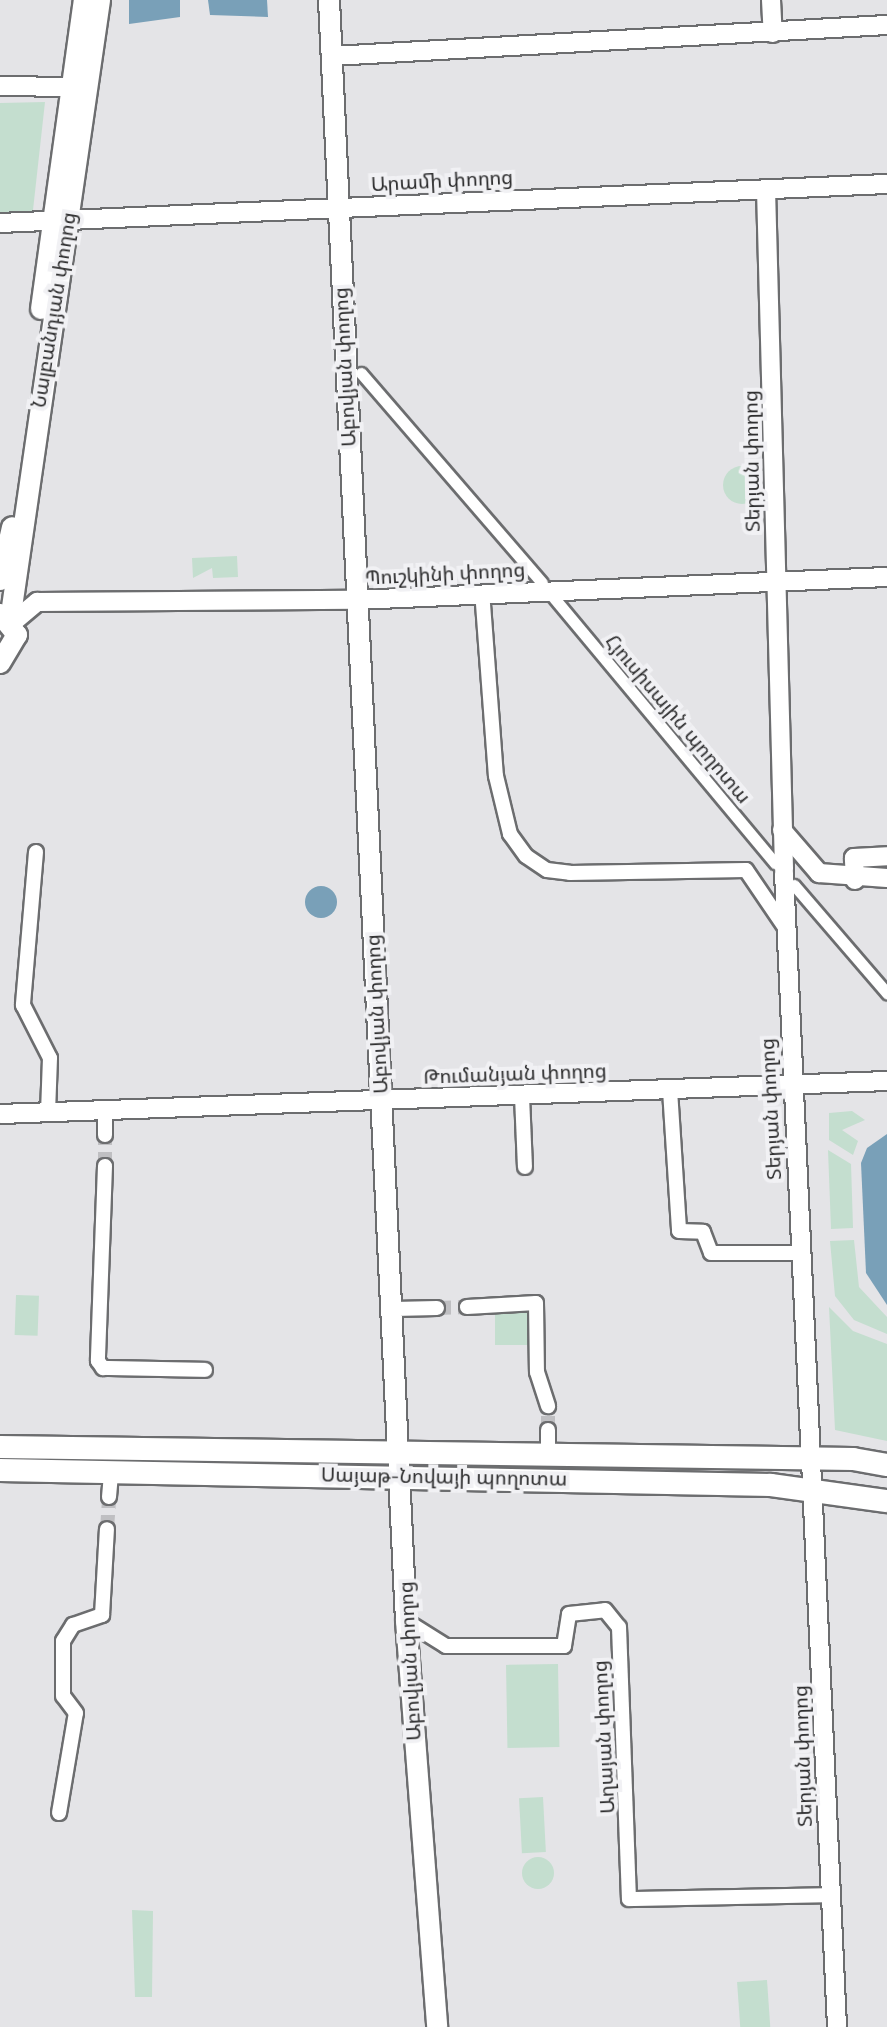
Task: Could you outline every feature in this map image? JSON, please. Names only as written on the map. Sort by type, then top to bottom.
[{"type":"main road","name":"Նալբանդյան փողոց","points":[[1,669],[15,648],[8,619],[60,222],[71,87],[84,0]]},
{"type":"main road","name":"Նալբանդյան փողոց","points":[[0,580],[100,0]]},
{"type":"main road","name":"Աբովյան փողոց","points":[[329,0],[355,600],[403,1466],[406,1621],[437,2027]]},
{"type":"main road","name":"Սայաթ-Նովայի պողոտա","points":[[0,1447],[813,1489],[887,1501]]},
{"type":"main road","name":"Սայաթ-Նովայի պողոտա","points":[[0,1470],[111,1472],[403,1466],[548,1457],[812,1458],[887,1465]]},
{"type":"street","points":[[771,0],[773,33]]},
{"type":"street","points":[[332,56],[887,25]]},
{"type":"street","points":[[0,86],[71,87]]},
{"type":"street","name":"Արամի փողոց","points":[[0,223],[887,184]]},
{"type":"street","name":"Տերյան փողոց","points":[[766,189],[791,1086],[802,1253],[837,2027]]},
{"type":"street","points":[[361,373],[542,583]]},
{"type":"street","name":"Պուշկինի փողոց","points":[[8,619],[37,602],[476,599],[499,593],[887,577]]},
{"type":"street","name":"Հյուսիսային պողոտա","points":[[554,598],[887,993]]},
{"type":"street","points":[[476,599],[496,776],[510,834],[526,856],[547,870],[570,873],[746,870],[786,930]]},
{"type":"street","points":[[782,830],[819,873],[855,880],[887,878]]},
{"type":"street","points":[[36,852],[23,1005],[50,1058],[48,1112]]},
{"type":"street","points":[[855,880],[854,858],[887,856]]},
{"type":"street","name":"Թումանյան փողոց","points":[[0,1114],[887,1081]]},
{"type":"street","points":[[670,1090],[679,1231],[703,1232],[711,1253],[802,1253]]},
{"type":"street","points":[[522,1096],[525,1167]]},
{"type":"street","points":[[105,1110],[105,1135]]},
{"type":"street","points":[[105,1166],[98,1361],[103,1368],[205,1370]]},
{"type":"street","points":[[467,1307],[536,1303],[537,1372],[548,1406]]},
{"type":"street","points":[[394,1309],[437,1308]]},
{"type":"street","points":[[548,1430],[548,1457]]},
{"type":"street","points":[[109,1497],[111,1472]]},
{"type":"street","points":[[59,1813],[76,1713],[63,1696],[63,1641],[73,1625],[102,1615],[107,1529]]},
{"type":"street","name":"Աղայան փողոց","points":[[406,1621],[446,1646],[564,1646],[569,1614],[605,1610],[619,1627],[629,1899],[830,1895]]},
{"type":"green space","points":[[45,102],[32,219],[0,219],[0,103]]},
{"type":"green space","points":[[742,466],[755,472],[761,485],[755,498],[742,504],[729,498],[723,485],[729,472]]},
{"type":"green space","points":[[237,556],[238,577],[213,578],[212,568],[193,578],[192,558]]},
{"type":"green space","points":[[852,1111],[865,1120],[842,1130],[858,1141],[853,1155],[829,1140],[829,1113]]},
{"type":"green space","points":[[828,1150],[851,1164],[853,1228],[831,1229]]},
{"type":"green space","points":[[854,1240],[859,1287],[887,1317],[887,1334],[854,1320],[835,1296],[830,1241]]},
{"type":"green space","points":[[16,1295],[39,1296],[38,1336],[15,1335]]},
{"type":"green space","points":[[829,1307],[853,1331],[887,1344],[887,1441],[835,1430]]},
{"type":"green space","points":[[495,1311],[530,1311],[530,1345],[495,1345]]},
{"type":"green space","points":[[558,1664],[559,1747],[507,1748],[506,1665]]},
{"type":"green space","points":[[543,1797],[546,1852],[522,1853],[519,1798]]},
{"type":"green space","points":[[538,1857],[549,1862],[554,1873],[549,1884],[538,1889],[527,1884],[522,1873],[527,1862]]},
{"type":"green space","points":[[132,1910],[153,1911],[152,1997],[135,1997]]},
{"type":"green space","points":[[767,1980],[770,2027],[740,2027],[737,1982]]},
{"type":"water","points":[[129,0],[180,0],[180,17],[129,24]]},
{"type":"water","points":[[208,0],[267,0],[268,17],[210,15]]},
{"type":"water","points":[[321,886],[333,890],[337,902],[333,914],[321,918],[309,914],[305,902],[309,890]]},
{"type":"water","points":[[887,1134],[887,1305],[866,1273],[861,1163],[867,1148]]},
{"type":"tunnel","points":[[105,1135],[105,1166]]},
{"type":"tunnel","points":[[437,1308],[467,1307]]},
{"type":"tunnel","points":[[548,1406],[548,1430]]},
{"type":"tunnel","points":[[107,1529],[109,1497]]}]
